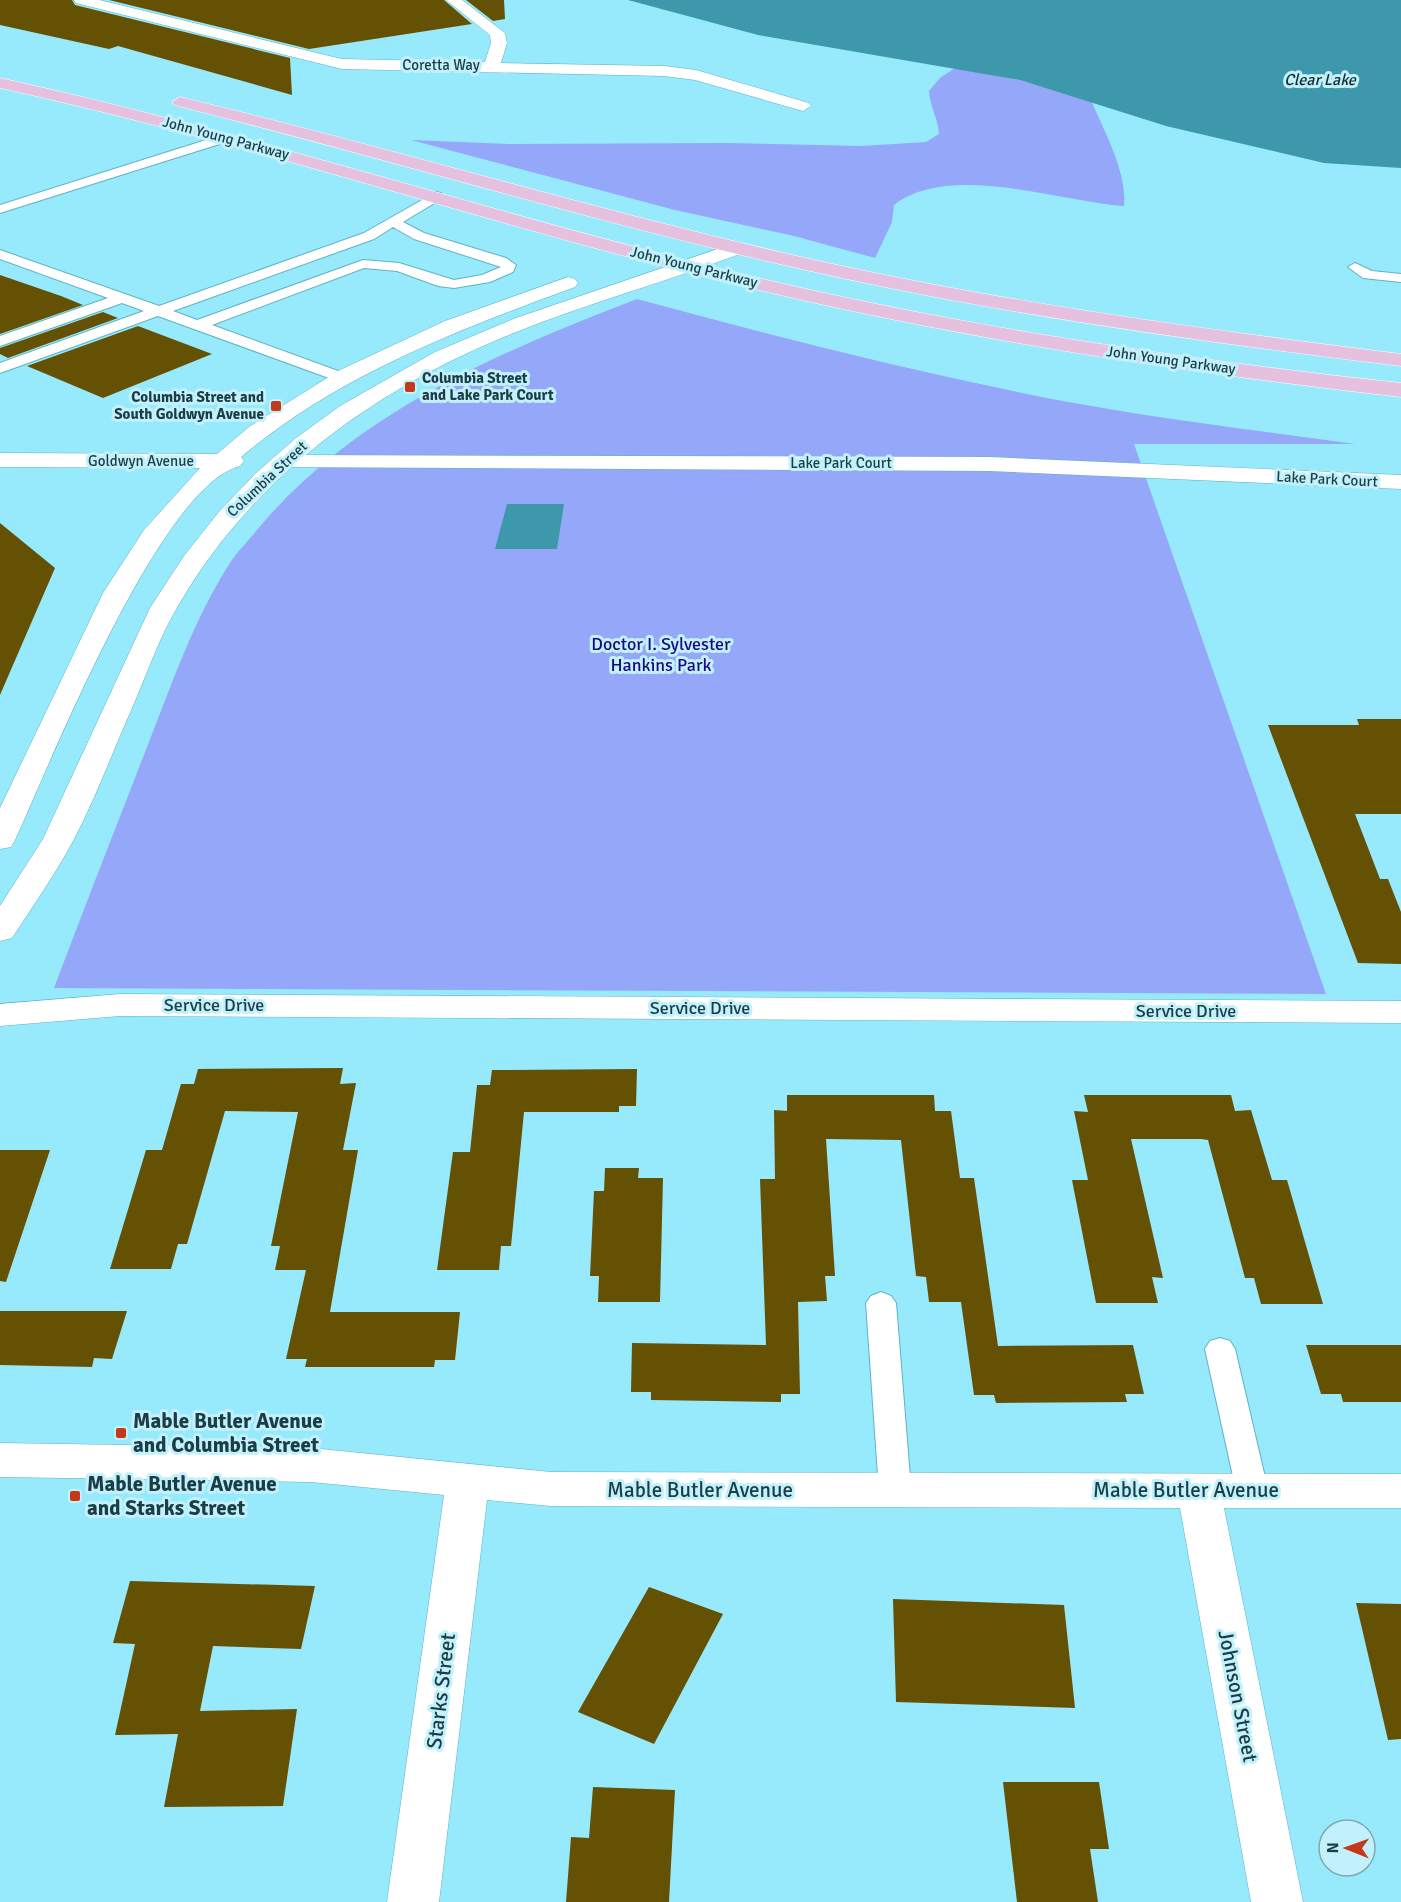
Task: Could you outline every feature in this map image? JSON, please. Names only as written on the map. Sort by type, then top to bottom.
[{"type":"main road","name":"John Young Parkway","points":[[0,83],[102,105],[653,258],[900,314],[1058,343],[1245,372],[1401,390]]},
{"type":"main road","name":"John Young Parkway","points":[[162,98],[738,248],[907,286],[1152,328],[1401,360]]},
{"type":"street","name":"Coretta Way","points":[[81,0],[342,64],[664,70],[696,75],[803,106]]},
{"type":"street","points":[[453,0],[497,33],[500,43],[492,65]]},
{"type":"street","points":[[612,270],[704,239]]},
{"type":"street","name":"Columbia Street","points":[[0,931],[58,839],[163,608],[179,580],[198,551],[225,518],[282,462],[369,399],[456,351],[544,315],[690,267],[738,248]]},
{"type":"street","points":[[0,840],[116,593],[153,535],[193,488],[222,461],[266,426],[343,378],[452,325],[592,276]]},
{"type":"street","name":"Goldwyn Avenue","points":[[0,460],[282,462]]},
{"type":"street","name":"Lake Park Court","points":[[282,462],[989,464],[1401,482]]},
{"type":"street","name":"Service Drive","points":[[0,1015],[120,1005],[1401,1012]]},
{"type":"street","name":"Mable Butler Avenue","points":[[0,1460],[311,1465],[551,1490],[1401,1491]]},
{"type":"street","name":"Starks Street","points":[[413,1902],[468,1481]]},
{"type":"street","name":"Johnson Street","points":[[1199,1490],[1277,1902]]},
{"type":"lane","points":[[0,208],[225,138]]},
{"type":"lane","points":[[0,368],[369,236],[395,223],[436,196]]},
{"type":"lane","points":[[196,326],[363,264],[399,267],[443,283],[454,284],[485,279],[508,269],[509,265],[501,261],[419,236],[395,223]]},
{"type":"lane","points":[[0,254],[119,299],[343,378]]},
{"type":"lane","points":[[1355,267],[1368,275],[1401,278]]},
{"type":"lane","points":[[0,341],[119,299]]},
{"type":"lane","points":[[0,357],[16,363]]},
{"type":"lane","points":[[881,1303],[895,1490]]},
{"type":"lane","points":[[1220,1349],[1252,1491]]},
{"type":"green space","points":[[955,68],[1020,80],[1092,102],[1119,166],[1124,206],[1005,188],[974,185],[944,186],[917,192],[894,205],[892,222],[875,258],[794,236],[675,210],[411,140],[509,144],[727,143],[861,146],[926,142],[939,134],[929,91],[940,78]]},
{"type":"green space","name":"Doctor I. Sylvester Hankins Park","points":[[637,299],[825,348],[1055,400],[1226,427],[1355,444],[1134,444],[1326,994],[54,988],[185,651],[217,584],[239,551],[296,489],[338,452],[383,419],[432,390],[482,365],[533,341]]},
{"type":"water","name":"Clear Lake","points":[[628,0],[1401,0],[1401,168],[1324,163],[1166,126],[1020,80],[758,35]]},
{"type":"water","points":[[507,504],[564,504],[557,549],[495,549]]},
{"type":"building","points":[[0,0],[72,0],[75,5],[290,58],[292,95],[118,46],[109,49],[0,25]]},
{"type":"building","points":[[109,0],[444,0],[472,24],[309,49]]},
{"type":"building","points":[[466,0],[504,0],[505,19],[493,21]]},
{"type":"building","points":[[0,275],[61,296],[83,305],[0,334]]},
{"type":"building","points":[[103,312],[118,318],[8,358],[0,354],[0,348]]},
{"type":"building","points":[[138,326],[212,354],[103,398],[27,366]]},
{"type":"building","points":[[0,523],[55,568],[0,695]]},
{"type":"building","points":[[1357,719],[1401,719],[1401,814],[1355,814],[1380,879],[1388,879],[1401,912],[1401,964],[1358,963],[1268,725],[1359,725]]},
{"type":"building","points":[[343,1068],[340,1084],[356,1083],[343,1150],[358,1150],[330,1312],[460,1312],[455,1360],[435,1360],[434,1367],[305,1367],[307,1359],[286,1359],[306,1270],[275,1270],[280,1246],[271,1246],[298,1112],[225,1111],[187,1244],[178,1244],[171,1269],[110,1269],[146,1150],[162,1150],[181,1084],[194,1084],[198,1069]]},
{"type":"building","points":[[637,1069],[636,1106],[619,1106],[619,1112],[524,1112],[511,1246],[501,1246],[499,1270],[437,1270],[453,1152],[470,1152],[477,1085],[490,1085],[492,1070]]},
{"type":"building","points":[[787,1095],[934,1095],[935,1111],[951,1111],[960,1178],[974,1178],[998,1346],[1133,1345],[1144,1394],[1125,1394],[1127,1402],[996,1403],[994,1395],[974,1395],[961,1302],[929,1302],[926,1277],[916,1276],[901,1140],[826,1139],[835,1276],[825,1276],[827,1301],[798,1302],[800,1394],[781,1394],[781,1402],[651,1400],[651,1392],[631,1392],[632,1343],[766,1345],[760,1179],[775,1179],[774,1110],[787,1111]]},
{"type":"building","points":[[1084,1095],[1231,1095],[1235,1111],[1251,1110],[1272,1180],[1287,1180],[1323,1304],[1261,1304],[1254,1278],[1245,1278],[1208,1140],[1201,1139],[1131,1139],[1163,1278],[1152,1277],[1158,1303],[1096,1303],[1072,1180],[1088,1180],[1074,1111],[1088,1112]]},
{"type":"building","points":[[0,1150],[50,1150],[6,1282],[0,1281]]},
{"type":"building","points":[[605,1168],[639,1168],[638,1178],[663,1178],[660,1302],[598,1302],[599,1276],[590,1276],[594,1191],[604,1191]]},
{"type":"building","points":[[0,1311],[127,1311],[112,1359],[94,1358],[92,1367],[0,1365]]},
{"type":"building","points":[[1306,1345],[1401,1345],[1401,1402],[1343,1402],[1341,1394],[1321,1394]]},
{"type":"building","points":[[130,1581],[315,1586],[301,1649],[213,1646],[200,1711],[297,1709],[283,1806],[164,1807],[178,1734],[115,1735],[135,1644],[113,1643]]},
{"type":"building","points":[[649,1587],[723,1614],[654,1744],[578,1712]]},
{"type":"building","points":[[893,1599],[1064,1605],[1075,1708],[896,1702]]},
{"type":"building","points":[[1356,1603],[1401,1604],[1401,1739],[1388,1740]]},
{"type":"building","points":[[1003,1782],[1099,1782],[1109,1849],[1090,1849],[1098,1902],[1017,1902]]},
{"type":"building","points":[[593,1787],[675,1790],[669,1902],[566,1902],[571,1837],[589,1838]]},
{"type":"place","name":"Columbia Street and Lake Park Court","points":[[410,387]]},
{"type":"place","name":"Columbia Street and South Goldwyn Avenue","points":[[276,406]]},
{"type":"place","name":"Mable Butler Avenue and Columbia Street","points":[[121,1433]]},
{"type":"place","name":"Mable Butler Avenue and Starks Street","points":[[75,1496]]}]
